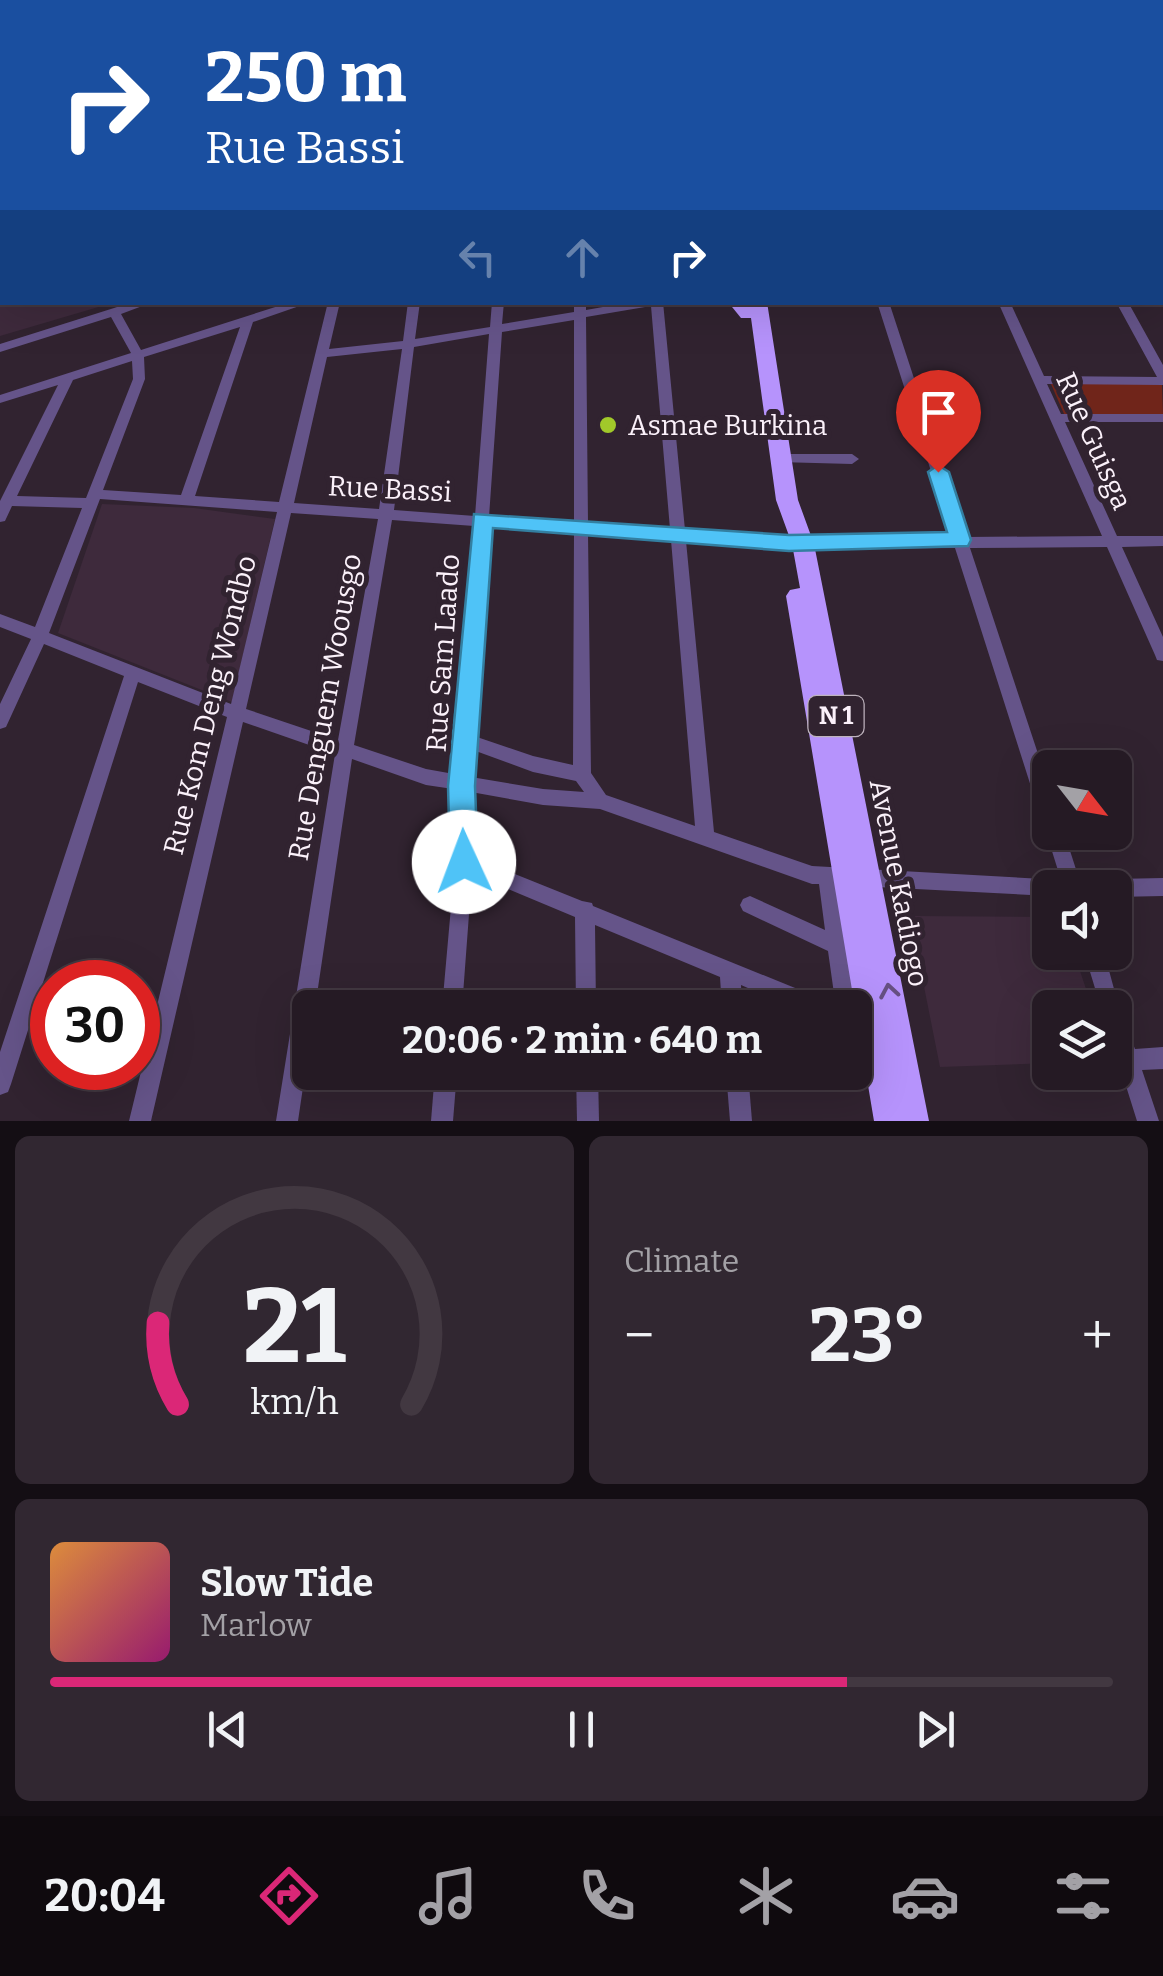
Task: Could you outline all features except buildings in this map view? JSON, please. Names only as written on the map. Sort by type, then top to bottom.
[{"type":"highway","name":"Avenue Kadiogo","points":[[752,306],[796,544]]},
{"type":"highway","name":"Avenue Kadiogo","points":[[752,306],[796,544],[890,1121]]},
{"type":"highway","name":"Avenue Kadiogo","points":[[874,1028],[913,1121]]},
{"type":"street","points":[[0,348],[138,305]]},
{"type":"street","points":[[0,398],[296,305]]},
{"type":"street","name":"Rue Kom Deng Wondbo","points":[[140,1121],[333,305]]},
{"type":"street","name":"Rue Denguem Woousgo","points":[[288,1121],[344,748],[386,514],[414,305]]},
{"type":"street","name":"Rue Sam Laado","points":[[453,990],[464,862],[462,786],[498,305]]},
{"type":"street","points":[[322,354],[410,344],[580,308],[618,305]]},
{"type":"street","points":[[656,305],[705,836]]},
{"type":"street","points":[[885,305],[1032,762]]},
{"type":"street","name":"Rue Guisga","points":[[1005,305],[1163,654]]},
{"type":"street","points":[[1039,380],[1163,379],[1124,305]]},
{"type":"street","points":[[580,308],[582,775],[600,801]]},
{"type":"street","points":[[0,722],[40,636],[139,379],[138,356],[114,312]]},
{"type":"street","points":[[186,502],[248,320]]},
{"type":"street","points":[[1143,340],[1163,340]]},
{"type":"street","points":[[0,517],[68,378]]},
{"type":"street","points":[[1056,418],[1163,418]]},
{"type":"street","points":[[783,460],[852,459]]},
{"type":"street","name":"Rue Bassi","points":[[7,501],[92,498],[186,502],[482,519],[796,544],[1163,541]]},
{"type":"street","points":[[0,620],[236,713],[462,786],[600,801],[789,868],[848,876],[1032,886]]},
{"type":"street","points":[[0,1084],[133,673]]},
{"type":"street","points":[[468,741],[533,764],[582,775]]},
{"type":"street","points":[[464,862],[774,990]]},
{"type":"street","points":[[843,990],[837,945],[848,876]]},
{"type":"street","points":[[1132,888],[1163,887]]},
{"type":"street","points":[[750,906],[837,945]]},
{"type":"street","points":[[585,909],[586,990]]},
{"type":"street","points":[[730,973],[731,990]]},
{"type":"street","points":[[1132,1060],[1163,1058]]},
{"type":"street","points":[[1132,1072],[1148,1121]]},
{"type":"street","points":[[442,1121],[445,1090]]},
{"type":"street","points":[[587,1090],[588,1121]]},
{"type":"street","points":[[738,1090],[741,1121]]},
{"type":"shaded area","points":[[0,305],[105,305],[0,336]]},
{"type":"shaded area","points":[[1051,384],[1162,384],[1163,414],[1064,414]]},
{"type":"shaded area","points":[[102,504],[194,508],[275,519],[232,702],[58,633]]},
{"type":"shaded area","points":[[910,916],[1032,917],[1032,970],[1080,970],[1086,990],[1032,990],[1032,1064],[940,1067]]},
{"type":"place","name":"Asmae Burkina","points":[[608,425]]},
{"type":"route","points":[[464,862],[462,786],[482,519],[789,543],[960,540],[938,472]]}]
